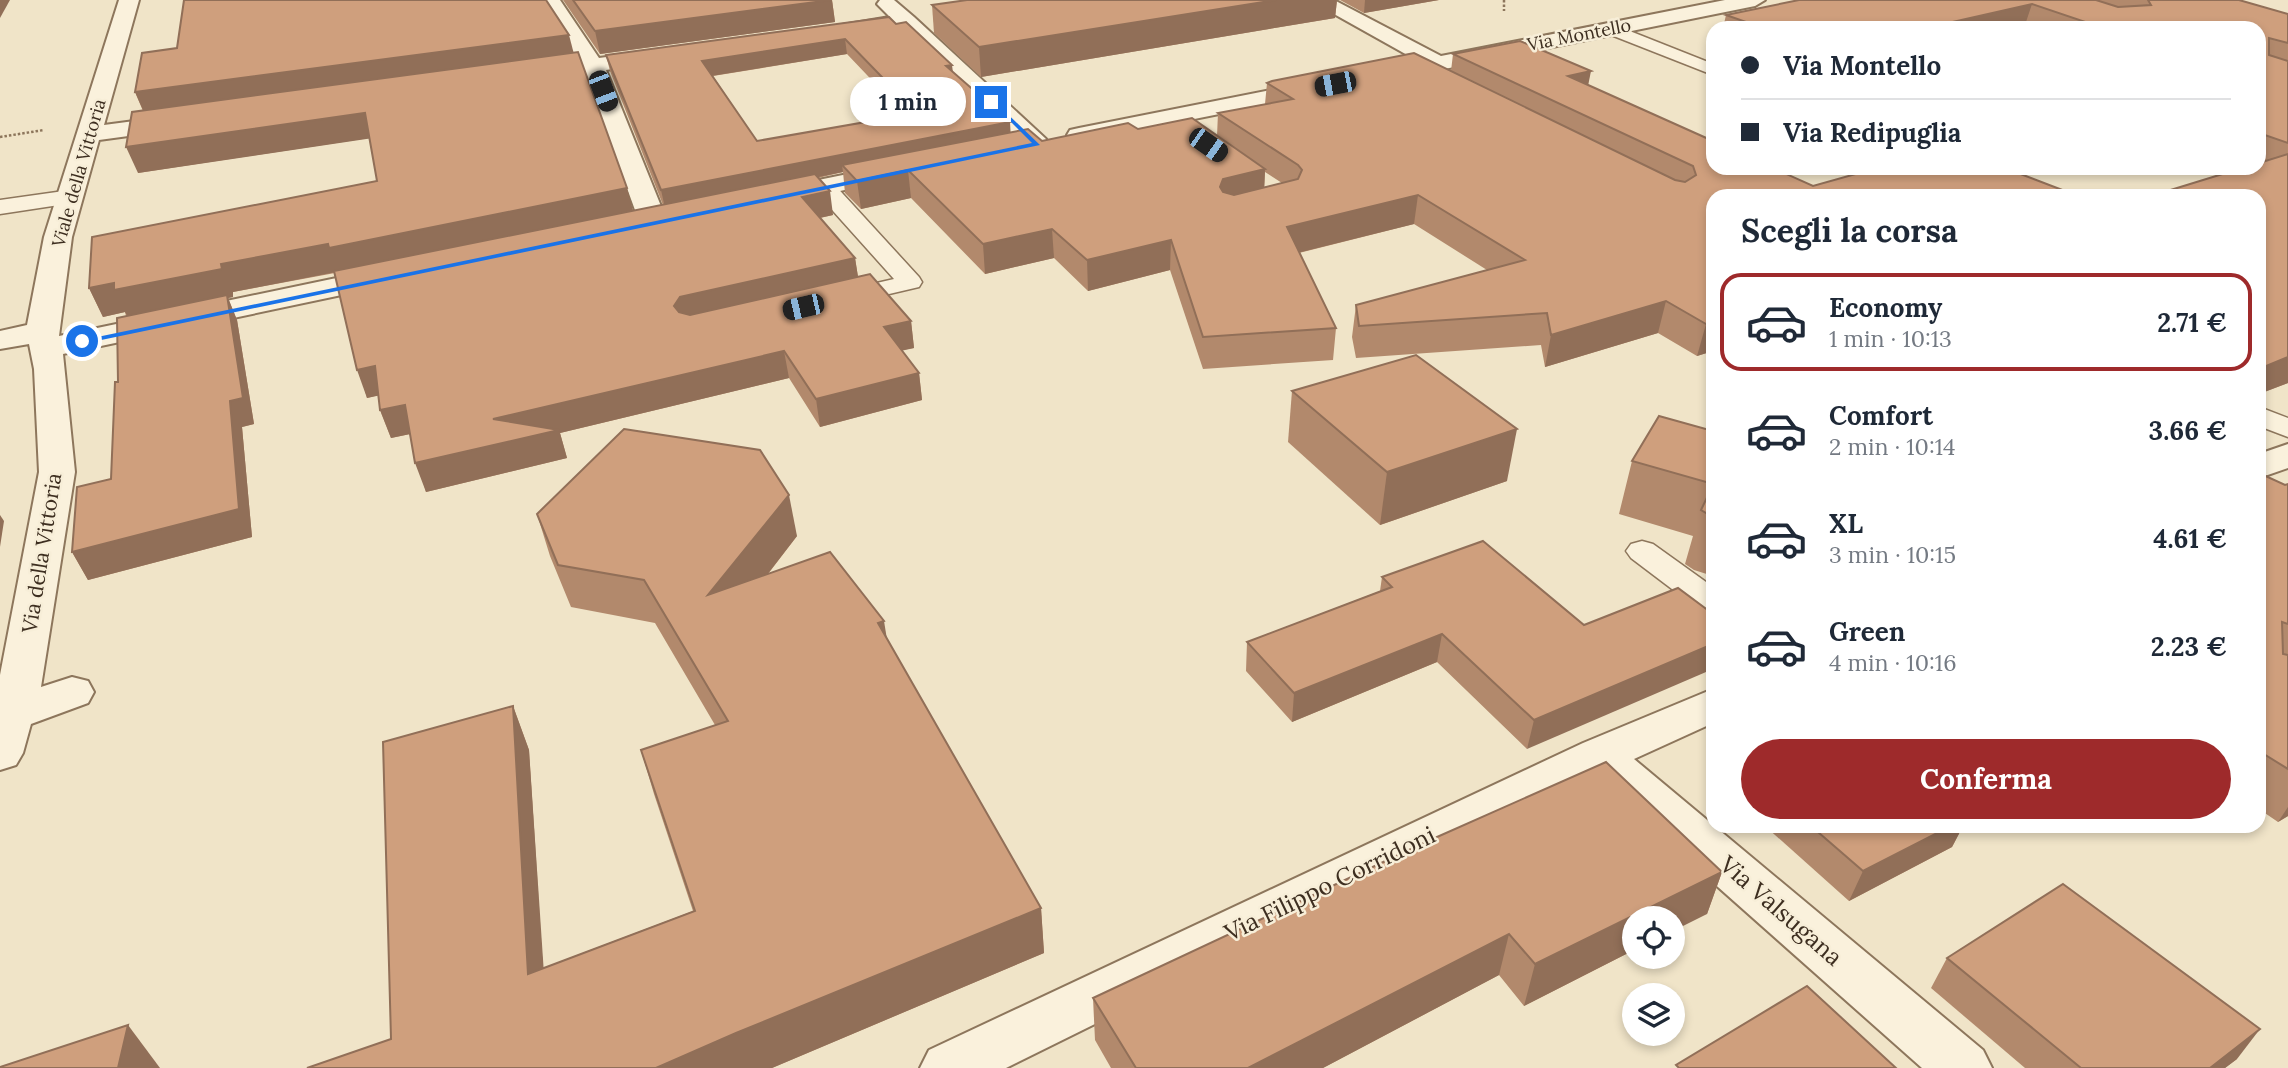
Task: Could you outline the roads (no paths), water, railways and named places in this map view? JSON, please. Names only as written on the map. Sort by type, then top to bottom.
[{"type":"street","name":"Viale della Vittoria","points":[[44,340],[58,237],[130,0]]},
{"type":"street","points":[[550,0],[593,65],[653,221]]},
{"type":"street","points":[[883,0],[1037,144]]},
{"type":"street","points":[[1319,0],[1430,71]]},
{"type":"street","name":"Via Montello","points":[[1361,79],[1430,71],[1612,29],[1755,0]]},
{"type":"street","points":[[825,32],[907,21]]},
{"type":"street","points":[[511,76],[675,53]]},
{"type":"street","points":[[1010,149],[1335,84]]},
{"type":"street","points":[[90,134],[195,120]]},
{"type":"street","points":[[745,202],[917,168]]},
{"type":"street","points":[[626,226],[680,215]]},
{"type":"street","points":[[0,340],[44,340],[411,272]]},
{"type":"street","name":"Via della Vittoria","points":[[6,733],[23,671],[57,472],[50,369],[44,340]]},
{"type":"street","points":[[2266,464],[2288,455]]},
{"type":"street","name":"Via della Vittoria","points":[[6,733],[72,692]]},
{"type":"street","name":"Via Filippo Corridoni","points":[[949,1068],[1599,755],[1706,708]]},
{"type":"street","name":"Via Valsugana","points":[[1599,755],[1963,1068]]},
{"type":"lane","points":[[1612,29],[1706,67]]},
{"type":"lane","points":[[1169,117],[1191,132]]},
{"type":"lane","points":[[816,304],[909,282],[824,187]]},
{"type":"lane","points":[[0,207],[71,197]]},
{"type":"lane","points":[[2266,418],[2288,428]]},
{"type":"lane","points":[[1642,551],[1706,598]]}]
